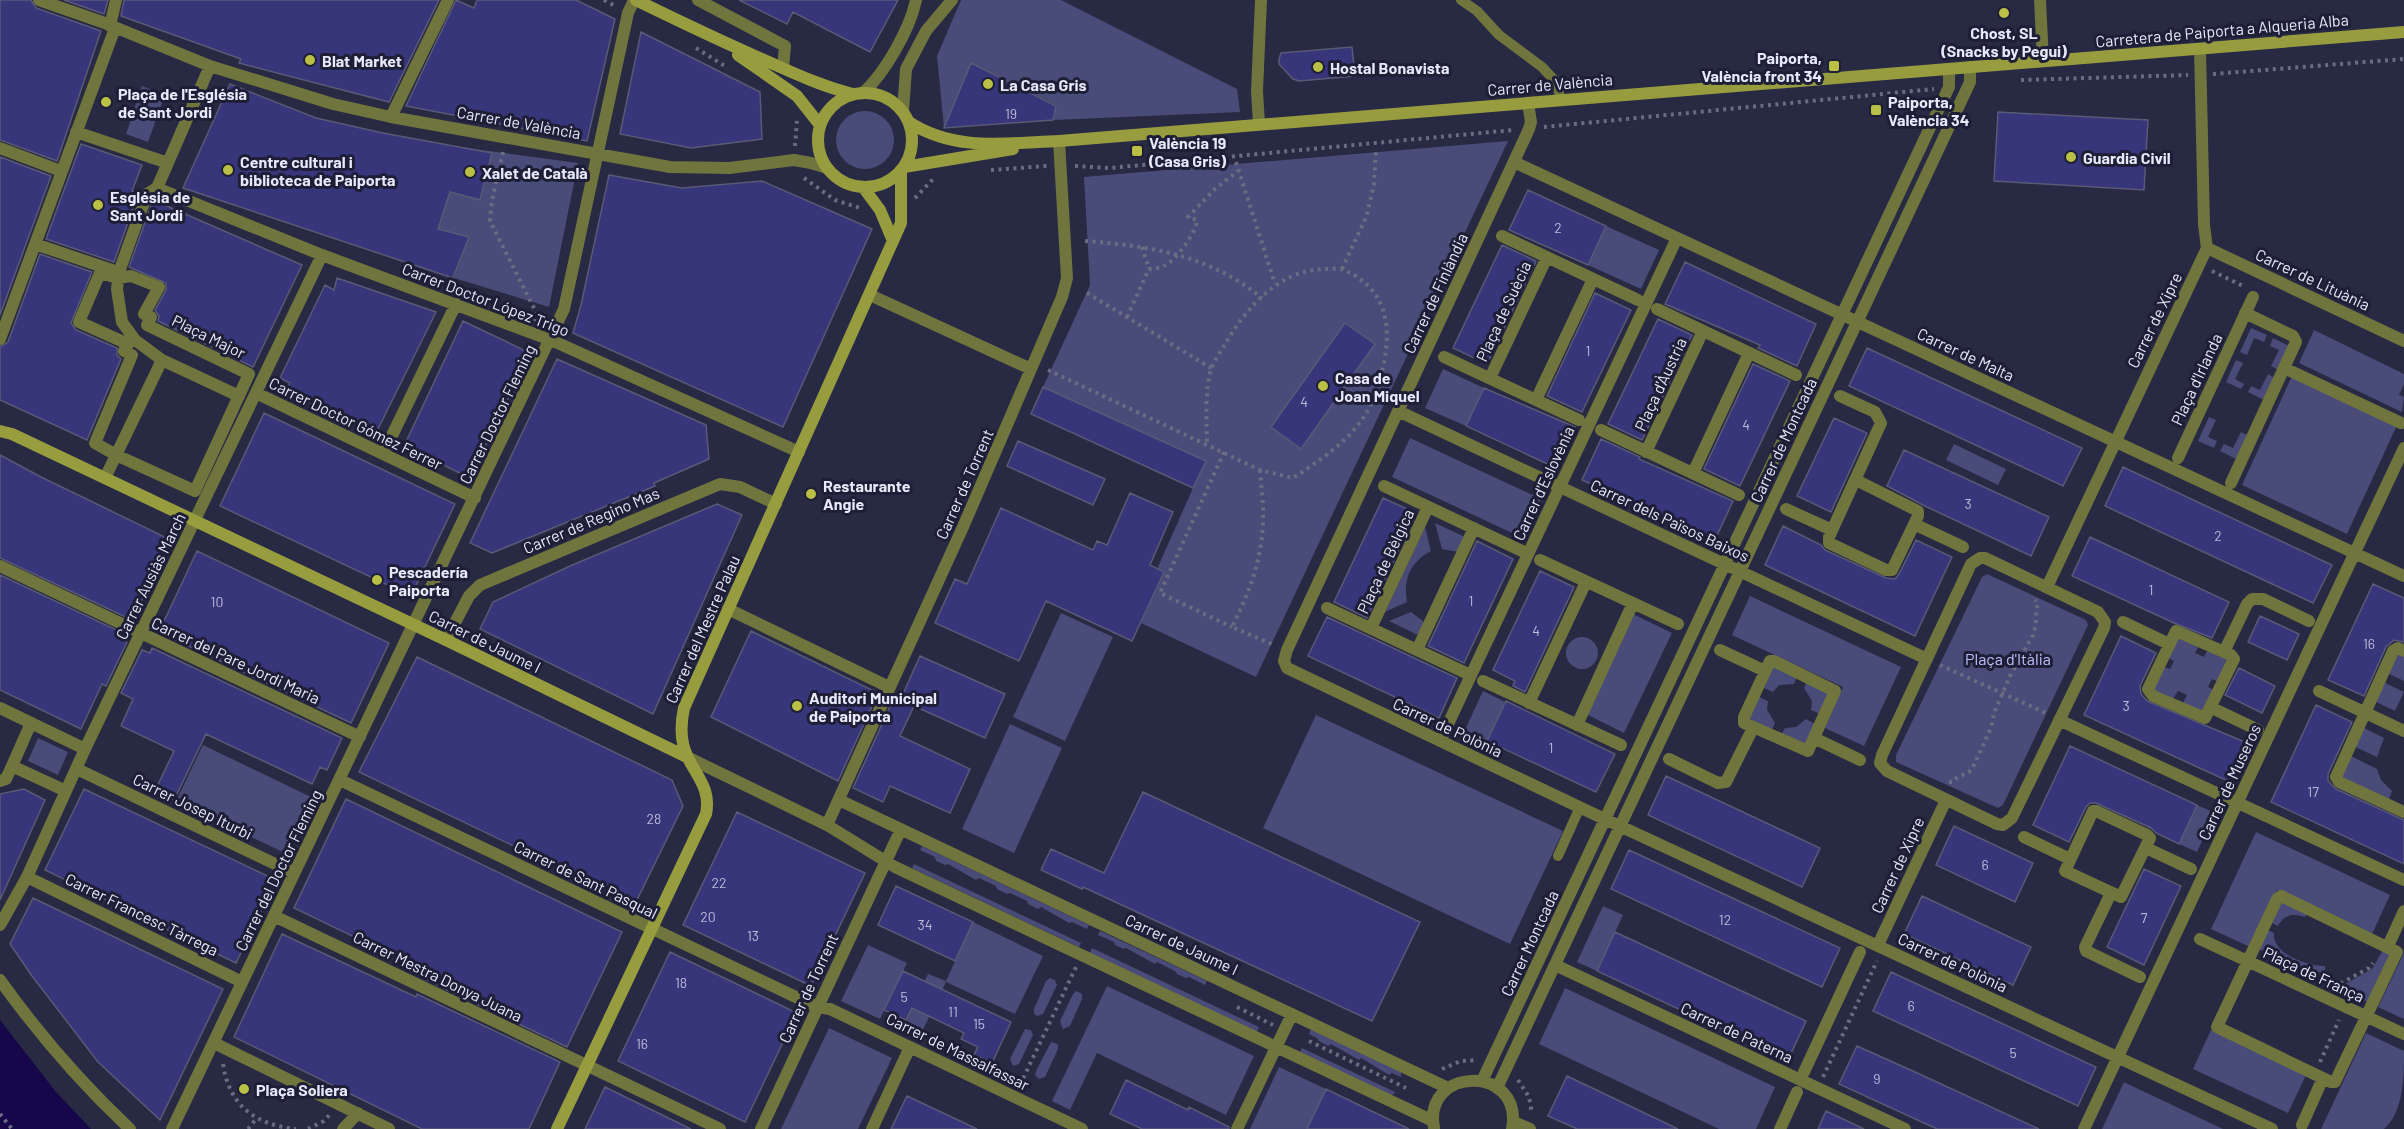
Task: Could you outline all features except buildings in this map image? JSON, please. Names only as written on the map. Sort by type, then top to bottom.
[{"type":"street","points":[[39,0],[210,66],[157,188],[147,194],[119,275],[117,289],[122,322],[135,340],[162,360],[239,396]]},
{"type":"street","points":[[0,339],[116,28],[116,0]]},
{"type":"street","points":[[391,117],[448,0]]},
{"type":"street","points":[[635,0],[712,38],[831,88],[885,97],[906,117]]},
{"type":"street","name":"Carrer Doctor Fleming","points":[[414,625],[564,309],[628,13],[635,0]]},
{"type":"street","points":[[698,0],[785,46],[783,68]]},
{"type":"street","points":[[915,5],[889,62],[875,82],[858,93],[840,100],[829,109],[820,125],[818,143],[820,155],[827,168],[838,179],[852,186],[883,184],[902,169],[912,145],[906,117],[906,69],[926,31],[952,0]]},
{"type":"street","points":[[1259,124],[1257,91],[1261,0]]},
{"type":"street","points":[[2040,0],[2043,61]]},
{"type":"street","name":"Carretera de Paiporta a Alqueria Alba","points":[[2043,61],[2404,32]]},
{"type":"street","points":[[712,38],[797,96],[820,125]]},
{"type":"street","points":[[2200,49],[2204,214],[2207,248]]},
{"type":"street","name":"Carrer de València","points":[[906,117],[924,132],[945,140],[969,144],[1059,141],[2043,61]]},
{"type":"street","name":"Carrer de València","points":[[210,66],[333,104],[391,117],[670,167],[729,168],[794,160],[811,162],[827,168]]},
{"type":"street","name":"Carrer de Montcada","points":[[1620,825],[1970,82],[1970,67]]},
{"type":"street","name":"Carrer de Montcada","points":[[1606,819],[1949,87],[1949,69]]},
{"type":"street","name":"Carrer de Finlàndia","points":[[1284,658],[1514,162],[1531,122],[1528,103]]},
{"type":"street","points":[[76,132],[168,163]]},
{"type":"street","name":"Carrer de València","points":[[902,169],[1059,141]]},
{"type":"street","name":"Carrer de Torrent","points":[[827,825],[972,506],[1062,297],[1067,278],[1059,141]]},
{"type":"street","points":[[0,148],[62,171]]},
{"type":"street","name":"Carrer de Malta","points":[[1514,162],[2404,576]]},
{"type":"street","name":"Carrer del Mestre Palau","points":[[557,1129],[706,814],[708,796],[687,757],[681,738],[684,708],[901,223],[902,169]]},
{"type":"street","points":[[863,187],[880,210],[893,241]]},
{"type":"street","name":"Carrer Doctor López Trigo","points":[[157,188],[322,255],[551,340],[799,452]]},
{"type":"street","name":"Plaça de Suècia","points":[[1502,236],[1638,300]]},
{"type":"street","name":"Carrer d'Eslovènia","points":[[1440,741],[1677,238]]},
{"type":"street","points":[[35,244],[119,275]]},
{"type":"street","name":"Carrer de Lituània","points":[[2207,248],[2404,340]]},
{"type":"street","name":"Carrer de Xipre","points":[[2047,587],[2207,248]]},
{"type":"street","name":"Carrer Ausiàs March","points":[[0,925],[3,912],[17,896],[27,877],[85,749],[322,255]]},
{"type":"street","name":"Plaça de Suècia","points":[[1490,378],[1547,257]]},
{"type":"street","name":"Plaça Major","points":[[100,273],[131,276],[159,286],[144,314],[151,317],[147,325],[249,374],[239,396],[195,491],[95,444],[132,355],[124,351],[128,344],[79,322],[100,273]]},
{"type":"street","points":[[1536,400],[1593,279]]},
{"type":"street","points":[[870,296],[1031,369]]},
{"type":"street","name":"Plaça d'Irlanda","points":[[2178,458],[2253,297]]},
{"type":"street","points":[[383,454],[456,304]]},
{"type":"street","name":"Plaça d'Àustria","points":[[1657,309],[1796,375]]},
{"type":"street","points":[[2231,483],[2296,342],[2295,339],[2245,313]]},
{"type":"street","name":"Plaça d'Àustria","points":[[1646,452],[1703,331]]},
{"type":"street","points":[[1693,473],[1749,353]]},
{"type":"street","name":"Plaça de Suècia","points":[[1444,357],[1579,420]]},
{"type":"street","points":[[105,478],[162,360]]},
{"type":"street","points":[[2284,368],[2401,423]]},
{"type":"street","name":"Carrer Doctor Gómez Ferrer","points":[[256,393],[475,498]]},
{"type":"street","points":[[1840,396],[1875,412],[1881,423],[1828,540],[1832,544],[1889,570],[1894,567],[1918,514],[1915,507],[1856,480]]},
{"type":"street","name":"Carrer dels Països Baixos","points":[[1398,411],[1932,661]]},
{"type":"street","name":"Plaça d'Àustria","points":[[1601,430],[1739,495]]},
{"type":"street","name":"Carrer de Jaume I","points":[[0,431],[105,478],[446,640],[827,825],[886,861],[1276,1047],[1433,1125]]},
{"type":"street","name":"Carrer de Museros","points":[[2084,1129],[2404,448]]},
{"type":"street","name":"Carrer de Regino Mas","points":[[446,640],[469,596],[480,585],[709,488],[720,484],[740,487],[776,504]]},
{"type":"street","name":"Plaça de Bèlgica","points":[[1384,486],[1522,551]]},
{"type":"street","name":"Plaça de Bèlgica","points":[[1371,628],[1428,507]]},
{"type":"street","points":[[1786,509],[1832,530]]},
{"type":"street","points":[[1914,524],[1963,547]]},
{"type":"street","points":[[1417,650],[1474,528]]},
{"type":"street","points":[[1985,558],[2047,587],[2098,612],[2105,622],[2104,628],[2054,717],[2008,823],[1996,824],[1887,771],[1880,763],[1882,754],[1932,661],[1975,560],[1985,558]]},
{"type":"street","points":[[1540,560],[1677,624]]},
{"type":"street","name":"Carrer del Pare Jordi Maria","points":[[0,566],[360,737]]},
{"type":"street","points":[[1529,703],[1587,582]]},
{"type":"street","points":[[2224,652],[2247,604],[2252,599],[2263,599],[2309,621]]},
{"type":"street","points":[[1577,725],[1633,603]]},
{"type":"street","name":"Plaça de Bèlgica","points":[[1327,608],[1464,672]]},
{"type":"street","points":[[728,609],[889,687]]},
{"type":"street","points":[[2123,622],[2169,644]]},
{"type":"street","name":"Carrer del Doctor Fleming","points":[[172,1129],[414,625]]},
{"type":"street","points":[[2179,631],[2224,652],[2231,655],[2234,661],[2207,717],[2201,718],[2150,695],[2148,689],[2174,634],[2179,631]]},
{"type":"street","points":[[2404,651],[2398,648],[2393,651],[2336,775],[2336,779],[2404,812]]},
{"type":"street","points":[[1720,650],[1765,671]]},
{"type":"street","name":"Carrer de Polònia","points":[[1284,658],[1290,670],[2272,1129]]},
{"type":"street","points":[[1770,661],[1774,661],[1834,689],[1835,692],[1808,750],[1804,752],[1744,723],[1744,717],[1765,671],[1770,661]]},
{"type":"street","points":[[1484,681],[1621,745]]},
{"type":"street","points":[[2319,691],[2404,731]]},
{"type":"street","points":[[0,708],[85,749]]},
{"type":"street","points":[[2211,708],[2258,730]]},
{"type":"street","points":[[2054,717],[2404,880]]},
{"type":"street","points":[[0,781],[6,779],[31,723]]},
{"type":"street","points":[[1669,759],[1718,783],[1726,782],[1753,728]]},
{"type":"street","points":[[1814,738],[1860,760]]},
{"type":"street","points":[[12,766],[66,791]]},
{"type":"street","name":"Carrer Josep Iturbi","points":[[77,769],[294,873]]},
{"type":"street","name":"Carrer de Sant Pasqual","points":[[340,780],[818,1007]]},
{"type":"street","name":"Carrer de Jaume I","points":[[839,800],[1448,1088]]},
{"type":"street","name":"Carrer de Xipre","points":[[1878,945],[1946,800]]},
{"type":"street","points":[[2094,811],[2147,835],[2150,840],[2146,848],[2123,897],[2066,872],[2065,868],[2091,812],[2094,811]]},
{"type":"street","name":"Carrer Montcada","points":[[1482,1081],[1606,819]]},
{"type":"street","name":"Carrer Montcada","points":[[1497,1088],[1620,825]]},
{"type":"street","points":[[886,861],[901,829]]},
{"type":"street","points":[[2024,837],[2070,858]]},
{"type":"street","points":[[2146,848],[2191,869]]},
{"type":"street","name":"Carrer de Torrent","points":[[760,1129],[886,861]]},
{"type":"street","name":"Carrer Francesc Tàrrega","points":[[27,877],[242,982]]},
{"type":"street","points":[[2110,893],[2085,947],[2086,951],[2140,977]]},
{"type":"street","name":"Plaça de França","points":[[2281,896],[2388,946],[2396,950],[2397,956],[2338,1080],[2334,1083],[2218,1029],[2217,1023],[2277,899],[2281,896]]},
{"type":"street","points":[[2388,946],[2404,911]]},
{"type":"street","name":"Carrer Mestra Donya Juana","points":[[274,916],[720,1129]]},
{"type":"street","name":"Plaça de França","points":[[2200,939],[2404,1034]]},
{"type":"street","points":[[1804,1072],[1860,952]]},
{"type":"street","name":"Carrer de Paterna","points":[[1555,965],[1905,1129]]},
{"type":"street","points":[[0,980],[58,1057],[130,1129]]},
{"type":"street","name":"Carrer de Massalfassar","points":[[818,1007],[830,1008],[1082,1129]]},
{"type":"street","points":[[1237,1129],[1292,1014]]},
{"type":"street","points":[[214,1042],[389,1129]]},
{"type":"street","points":[[872,1129],[910,1047]]},
{"type":"street","points":[[2302,1125],[2323,1078]]},
{"type":"street","points":[[1433,1125],[1434,1109],[1448,1088],[1459,1082],[1482,1081],[1497,1088],[1506,1097],[1512,1108],[1513,1125],[1531,1125]]},
{"type":"street","points":[[1780,1129],[1797,1092]]},
{"type":"street","points":[[343,1129],[358,1113]]},
{"type":"lane","points":[[1461,0],[1476,6],[1499,34],[1542,67],[1558,84],[1560,100]]},
{"type":"lane","points":[[1558,856],[1580,807]]},
{"type":"path","points":[[507,137],[492,200],[490,221],[537,314],[532,333]]},
{"type":"path","points":[[1342,269],[1367,215],[1374,184],[1376,149]]},
{"type":"path","points":[[1236,162],[1275,284]]},
{"type":"path","points":[[1149,269],[1165,266],[1177,255],[1197,228],[1197,220],[1188,217],[1215,189],[1238,171]]},
{"type":"path","points":[[1085,242],[1142,247],[1177,255],[1224,271],[1262,298]]},
{"type":"path","points":[[1126,317],[1149,269],[1142,247]]},
{"type":"path","points":[[1048,370],[1260,470],[1293,478],[1319,461],[1344,440],[1365,415],[1376,391],[1384,365],[1388,321],[1370,285],[1342,269],[1312,269],[1275,284],[1240,318],[1211,368],[1207,444]]},
{"type":"path","points":[[1087,293],[1211,368]]},
{"type":"path","points":[[1224,453],[1160,593],[1274,645]]},
{"type":"path","points":[[1232,627],[1250,590],[1259,557],[1263,521],[1260,470]]},
{"type":"path","points":[[1944,780],[1952,783],[1956,777],[1969,773],[1972,769],[2002,693],[2036,628],[2034,618],[2038,603],[2029,596]]},
{"type":"path","points":[[1932,661],[2054,717]]},
{"type":"path","points":[[1822,1080],[1878,961]]},
{"type":"path","points":[[1018,1088],[1076,967]]},
{"type":"path","points":[[1299,1037],[1406,1088]]},
{"type":"path","points":[[230,1050],[222,1066],[234,1099],[256,1119],[279,1127],[296,1129]]},
{"type":"path","points":[[1435,1073],[1461,1061],[1480,1060]]},
{"type":"path","points":[[1513,1075],[1529,1097],[1531,1125]]},
{"type":"path","points":[[308,1129],[324,1121],[338,1103]]},
{"type":"path","points":[[0,1114],[12,1129]]},
{"type":"path","points":[[248,1129],[256,1119]]},
{"type":"green space","points":[[961,0],[1061,0],[1237,89],[1240,112],[1053,120],[1056,105],[972,63],[944,128],[937,56]]},
{"type":"green space","points":[[142,86],[165,95],[148,142],[126,134]]},
{"type":"green space","points":[[859,111],[871,111],[886,119],[894,134],[894,146],[886,161],[871,169],[859,169],[844,161],[836,146],[836,134],[844,119]]},
{"type":"green space","points":[[1508,141],[1256,677],[1141,623],[1164,572],[1157,569],[1205,461],[1043,387],[1090,285],[1084,177]]},
{"type":"green space","name":"Xalet de Català","points":[[459,147],[578,163],[549,307],[454,278],[469,237],[438,229]]},
{"type":"green space","points":[[1606,226],[1659,250],[1641,289],[1588,265]]},
{"type":"green space","points":[[2251,328],[2267,335],[2264,342],[2254,338],[2247,355],[2240,352]]},
{"type":"green space","points":[[2314,330],[2404,374],[2404,384],[2399,395],[2404,397],[2402,412],[2299,363]]},
{"type":"green space","points":[[2273,338],[2289,346],[2278,370],[2271,366],[2279,350],[2270,346]]},
{"type":"green space","points":[[2236,360],[2243,363],[2235,379],[2244,384],[2241,389],[2226,382]]},
{"type":"green space","points":[[1443,369],[1484,388],[1466,426],[1425,408]]},
{"type":"green space","points":[[2268,374],[2274,378],[2264,400],[2248,392],[2251,386],[2260,390]]},
{"type":"green space","points":[[2292,376],[2397,425],[2347,534],[2242,485]]},
{"type":"green space","points":[[2209,417],[2216,420],[2208,437],[2217,441],[2214,448],[2198,441]]},
{"type":"green space","points":[[2241,432],[2247,435],[2236,459],[2220,451],[2224,444],[2233,448]]},
{"type":"green space","points":[[1410,438],[1541,499],[1523,538],[1392,477]]},
{"type":"green space","points":[[1954,444],[2006,469],[1998,485],[1946,460]]},
{"type":"green space","points":[[1435,523],[1465,537],[1458,552],[1442,549]]},
{"type":"green space","points":[[1425,527],[1431,551],[1418,560],[1410,572],[1406,586],[1407,602],[1385,612]]},
{"type":"green space","name":"Plaça d'Itàlia","points":[[1987,574],[2086,620],[2088,625],[2003,805],[1998,808],[1896,762],[1896,755],[1982,577]]},
{"type":"green space","points":[[1750,596],[1901,667],[1864,746],[1825,728],[1843,687],[1732,635]]},
{"type":"green space","points":[[1411,612],[1424,622],[1418,635],[1389,621]]},
{"type":"green space","points":[[1061,613],[1113,637],[1065,741],[1013,717]]},
{"type":"green space","points":[[1633,614],[1672,633],[1624,733],[1586,714]]},
{"type":"green space","points":[[2179,635],[2199,645],[2195,653],[2204,657],[2208,649],[2229,659],[2219,682],[2212,679],[2208,687],[2214,690],[2204,713],[2183,703],[2187,695],[2178,691],[2173,699],[2153,690],[2164,667],[2170,669],[2174,661],[2168,658]]},
{"type":"green space","points":[[1582,637],[1594,641],[1598,653],[1594,665],[1582,669],[1570,665],[1566,653],[1570,641]]},
{"type":"green space","points":[[2397,653],[2404,656],[2404,681],[2387,673]]},
{"type":"green space","points":[[1774,665],[1797,676],[1794,684],[1779,685],[1773,692],[1764,688]]},
{"type":"green space","points":[[1807,681],[1830,692],[1820,714],[1811,710],[1812,701],[1804,688]]},
{"type":"green space","points":[[2383,682],[2404,692],[2395,711],[2374,701]]},
{"type":"green space","points":[[1483,691],[1505,702],[1487,741],[1465,730]]},
{"type":"green space","points":[[1759,697],[1768,701],[1767,710],[1775,723],[1772,730],[1748,719]]},
{"type":"green space","points":[[1316,715],[1563,831],[1510,944],[1263,828]]},
{"type":"green space","points":[[1806,719],[1815,724],[1804,746],[1781,735],[1785,728],[1796,727]]},
{"type":"green space","points":[[1010,724],[1062,748],[1014,853],[962,829]]},
{"type":"green space","points":[[2362,727],[2384,738],[2377,757],[2353,746]]},
{"type":"green space","points":[[38,738],[68,752],[58,775],[28,761]]},
{"type":"green space","points":[[203,745],[313,798],[287,854],[176,801]]},
{"type":"green space","points":[[2349,755],[2377,769],[2381,780],[2392,791],[2389,799],[2339,776]]},
{"type":"green space","points":[[2197,805],[2215,813],[2197,852],[2179,844]]},
{"type":"green space","points":[[2256,832],[2390,895],[2372,934],[2277,890],[2250,947],[2211,929]]},
{"type":"green space","points":[[922,846],[1089,925],[1087,929],[1072,922],[1069,923],[979,878],[976,880],[948,864],[936,861],[935,857],[920,850]]},
{"type":"green space","points":[[914,864],[1081,943],[1079,947],[912,868]]},
{"type":"green space","points":[[2282,901],[2308,913],[2305,917],[2293,915],[2286,917],[2278,926],[2272,923]]},
{"type":"green space","points":[[1603,906],[1623,915],[1597,971],[1577,962]]},
{"type":"green space","points":[[973,922],[1043,956],[1015,1014],[946,982],[919,1038],[902,1030],[928,974],[946,981]]},
{"type":"green space","points":[[2268,930],[2274,933],[2275,940],[2285,953],[2309,964],[2325,966],[2325,973],[2307,971],[2258,949]]},
{"type":"green space","points":[[1100,931],[1207,981],[1205,985],[1177,974],[1157,962],[1155,964],[1098,935]]},
{"type":"green space","points":[[868,945],[907,963],[880,1019],[841,1001]]},
{"type":"green space","points":[[1092,948],[1259,1027],[1257,1032],[1090,953]]},
{"type":"green space","points":[[2383,950],[2391,954],[2368,1002],[2338,988],[2372,969]]},
{"type":"green space","points":[[2404,953],[2404,1019],[2378,1007]]},
{"type":"green space","points":[[1050,978],[1055,980],[1057,985],[1043,1014],[1037,1016],[1034,1014],[1034,1009],[1046,981]]},
{"type":"green space","points":[[1107,986],[1254,1056],[1226,1115],[1097,1053],[1070,1110],[1052,1101]]},
{"type":"green space","points":[[1565,988],[1775,1087],[1756,1129],[1719,1129],[1539,1044]]},
{"type":"green space","points":[[1076,991],[1082,994],[1082,999],[1070,1026],[1063,1029],[1060,1021]]},
{"type":"green space","points":[[829,1028],[892,1058],[858,1129],[781,1129]]},
{"type":"green space","points":[[1025,1029],[1031,1030],[1033,1035],[1019,1064],[1013,1066],[1010,1059]]},
{"type":"green space","points":[[1311,1029],[1401,1072],[1401,1077],[1392,1073],[1389,1075],[1331,1044],[1328,1046],[1309,1034]]},
{"type":"green space","points":[[2211,1030],[2306,1075],[2288,1113],[2193,1069]]},
{"type":"green space","points":[[2366,1033],[2404,1051],[2402,1093],[2396,1113],[2384,1129],[2321,1129]]},
{"type":"green space","points":[[1051,1042],[1058,1044],[1058,1049],[1045,1077],[1039,1079],[1035,1075],[1036,1071]]},
{"type":"green space","points":[[1302,1048],[1395,1092],[1390,1095],[1300,1052]]},
{"type":"green space","points":[[1279,1067],[1326,1089],[1307,1129],[1250,1129]]},
{"type":"green space","points":[[2124,1082],[2132,1086],[2223,1129],[2102,1129]]},
{"type":"shaded area","points":[[0,1020],[56,1092],[91,1129],[0,1129]]},
{"type":"place","name":"Chost, SL (Snacks by Pegui)","points":[[2004,13]]},
{"type":"place","name":"Blat Market","points":[[310,60]]},
{"type":"place","name":"Paiporta, València front 34","points":[[1834,66]]},
{"type":"place","name":"Hostal Bonavista","points":[[1318,67]]},
{"type":"place","name":"La Casa Gris","points":[[988,84]]},
{"type":"place","name":"Plaça de l'Església de Sant Jordi","points":[[106,102]]},
{"type":"place","name":"Paiporta, València 34","points":[[1876,110]]},
{"type":"place","name":"València 19 (Casa Gris)","points":[[1137,151]]},
{"type":"place","name":"Guardia Civil","points":[[2071,157]]},
{"type":"place","name":"Centre cultural i biblioteca de Paiporta","points":[[228,170]]},
{"type":"place","name":"Xalet de Català","points":[[470,172]]},
{"type":"place","name":"Església de Sant Jordi","points":[[98,205]]},
{"type":"place","name":"Casa de Joan Miquel","points":[[1323,386]]},
{"type":"place","name":"Restaurante Angie","points":[[811,494]]},
{"type":"place","name":"Pescadería Paiporta","points":[[377,580]]},
{"type":"place","name":"Auditori Municipal de Paiporta","points":[[797,706]]},
{"type":"place","name":"Plaça Soliera","points":[[244,1089]]}]
